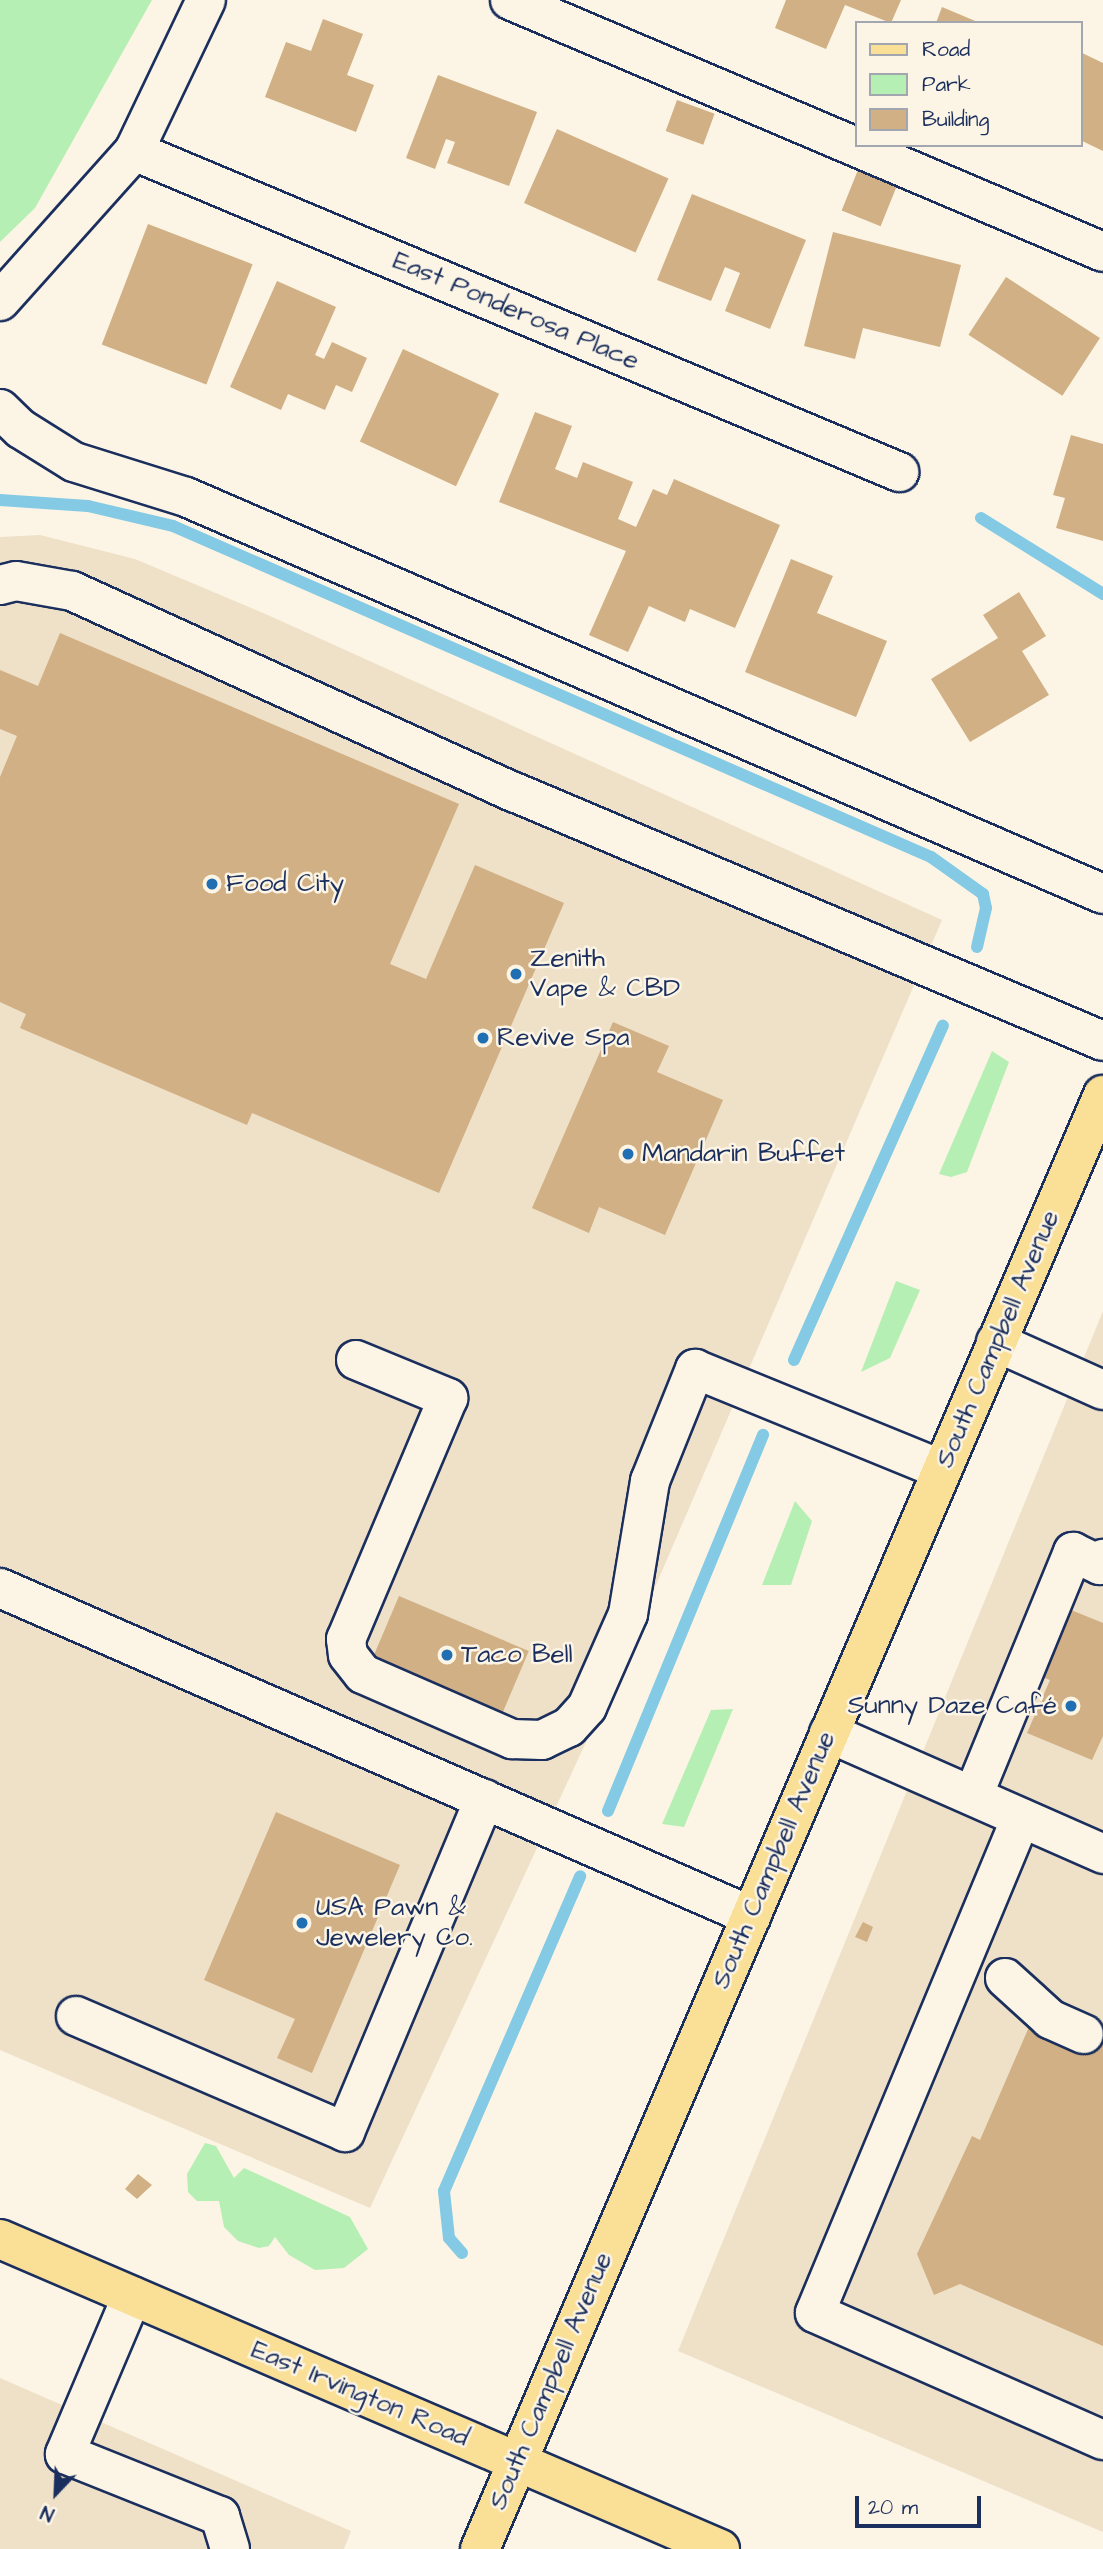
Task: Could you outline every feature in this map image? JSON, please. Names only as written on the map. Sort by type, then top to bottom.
[{"type":"main road","name":"South Campbell Avenue","points":[[480,2549],[1103,1095]]},
{"type":"main road","name":"East Irvington Road","points":[[0,2239],[720,2549]]},
{"type":"street","points":[[0,301],[134,151],[206,0]]},
{"type":"street","points":[[510,0],[855,147]]},
{"type":"street","points":[[856,147],[1103,252]]},
{"type":"street","name":"East Ponderosa Place","points":[[134,151],[899,472]]},
{"type":"street","points":[[0,409],[21,429],[74,461],[186,497],[1103,894]]},
{"type":"street","points":[[0,585],[16,581],[72,591],[514,792],[1103,1041]]},
{"type":"street","points":[[996,1342],[1103,1390]]},
{"type":"street","points":[[356,1360],[448,1398],[346,1639],[348,1655],[363,1674],[512,1739],[542,1740],[569,1727],[587,1707],[628,1614],[650,1481],[695,1369],[942,1470]]},
{"type":"street","points":[[972,1797],[1073,1552],[1100,1565],[1103,1559]]},
{"type":"street","points":[[0,1588],[751,1916]]},
{"type":"street","points":[[829,1733],[1103,1854]]},
{"type":"street","points":[[76,2017],[345,2132],[484,1800]]},
{"type":"street","points":[[1021,1818],[815,2313],[1103,2440]]},
{"type":"street","points":[[1005,1978],[1050,2019],[1084,2034]]},
{"type":"street","points":[[132,2296],[65,2454],[220,2516],[230,2549]]},
{"type":"shaded area","points":[[40,535],[135,559],[270,616],[942,920],[619,1671],[370,2208],[0,2050],[0,537]]},
{"type":"shaded area","points":[[1103,1311],[1103,2532],[678,2351]]},
{"type":"shaded area","points":[[0,2378],[351,2531],[344,2549],[0,2549]]},
{"type":"green space","points":[[0,0],[152,0],[35,208],[0,242]]},
{"type":"green space","points":[[992,1051],[1009,1062],[967,1172],[951,1177],[939,1174]]},
{"type":"green space","points":[[896,1281],[920,1290],[890,1358],[861,1372]]},
{"type":"green space","points":[[795,1501],[812,1521],[791,1585],[762,1585]]},
{"type":"green space","points":[[733,1709],[684,1827],[662,1824],[711,1710]]},
{"type":"green space","points":[[205,2143],[216,2146],[234,2178],[244,2168],[350,2217],[368,2249],[344,2268],[315,2270],[289,2255],[275,2237],[269,2246],[259,2248],[238,2241],[224,2227],[219,2201],[197,2201],[188,2192],[187,2174]]},
{"type":"building","points":[[786,0],[901,0],[892,21],[845,5],[826,49],[775,28]]},
{"type":"building","points":[[942,7],[975,21],[937,21]]},
{"type":"building","points":[[323,19],[363,34],[347,75],[374,85],[356,132],[265,97],[286,42],[311,51]]},
{"type":"building","points":[[1082,53],[1103,63],[1103,151],[1082,141]]},
{"type":"building","points":[[438,75],[537,112],[509,186],[447,163],[455,142],[446,139],[435,169],[406,158]]},
{"type":"building","points":[[677,100],[715,114],[703,145],[666,131]]},
{"type":"building","points":[[557,129],[668,179],[636,253],[524,203]]},
{"type":"building","points":[[860,165],[899,181],[881,226],[842,210]]},
{"type":"building","points":[[692,194],[806,240],[770,329],[725,311],[740,273],[725,267],[711,301],[657,280]]},
{"type":"building","points":[[148,224],[253,264],[206,385],[102,344]]},
{"type":"building","points":[[833,232],[961,265],[940,347],[863,328],[855,359],[804,346]]},
{"type":"building","points":[[1006,277],[1100,338],[1062,396],[968,335]]},
{"type":"building","points":[[277,281],[336,307],[315,355],[324,359],[332,342],[367,358],[352,392],[336,385],[325,410],[288,394],[281,410],[230,387]]},
{"type":"building","points":[[403,349],[499,394],[456,486],[360,441]]},
{"type":"building","points":[[535,412],[572,426],[555,469],[577,478],[583,462],[633,482],[618,519],[636,527],[653,489],[667,495],[674,479],[780,525],[735,628],[690,609],[685,622],[649,606],[628,652],[589,635],[626,551],[499,502]]},
{"type":"building","points":[[1071,435],[1103,444],[1103,541],[1056,528],[1065,498],[1053,495]]},
{"type":"building","points":[[791,559],[833,576],[817,613],[887,641],[856,717],[745,672]]},
{"type":"building","points":[[1019,592],[1046,636],[1022,651],[1049,695],[970,742],[931,679],[998,638],[983,615]]},
{"type":"building","name":"Food City","points":[[60,633],[459,804],[390,964],[426,979],[475,865],[564,903],[439,1193],[252,1113],[247,1125],[20,1028],[26,1014],[0,1002],[0,777],[17,736],[0,729],[0,670],[38,686]]},
{"type":"building","name":"Mandarin Buffet","points":[[613,1022],[669,1046],[657,1072],[723,1100],[665,1235],[599,1207],[589,1233],[532,1208]]},
{"type":"building","points":[[399,1596],[529,1651],[501,1717],[371,1662]]},
{"type":"building","name":"Sunny Daze Café","points":[[1071,1610],[1103,1623],[1103,1736],[1092,1760],[1027,1733],[1050,1680],[1042,1677]]},
{"type":"building","name":"USA Pawn & Jewelery Co.","points":[[276,1812],[400,1865],[312,2073],[277,2058],[295,2019],[204,1980]]},
{"type":"building","points":[[863,1922],[873,1927],[867,1942],[855,1937]]},
{"type":"building","points":[[1090,2022],[1103,2028],[1103,2346],[960,2284],[934,2295],[917,2254],[972,2136],[980,2140],[1029,2027],[1078,2048]]},
{"type":"building","points":[[138,2174],[152,2185],[137,2199],[125,2189]]},
{"type":"waterway","points":[[0,500],[88,506],[173,526],[931,857],[983,894],[986,908],[977,947]]},
{"type":"waterway","points":[[981,518],[1103,594]]},
{"type":"waterway","points":[[794,1360],[943,1026]]},
{"type":"waterway","points":[[608,1811],[763,1435]]},
{"type":"waterway","points":[[462,2253],[449,2238],[444,2191],[580,1876]]},
{"type":"place","name":"Food City","points":[[212,884]]},
{"type":"place","name":"Zenith Vape & CBD","points":[[516,974]]},
{"type":"place","name":"Revive Spa","points":[[483,1038]]},
{"type":"place","name":"Mandarin Buffet","points":[[628,1154]]},
{"type":"place","name":"Taco Bell","points":[[447,1655]]},
{"type":"place","name":"Sunny Daze Café","points":[[1071,1706]]},
{"type":"place","name":"USA Pawn & Jewelery Co.","points":[[302,1923]]}]
